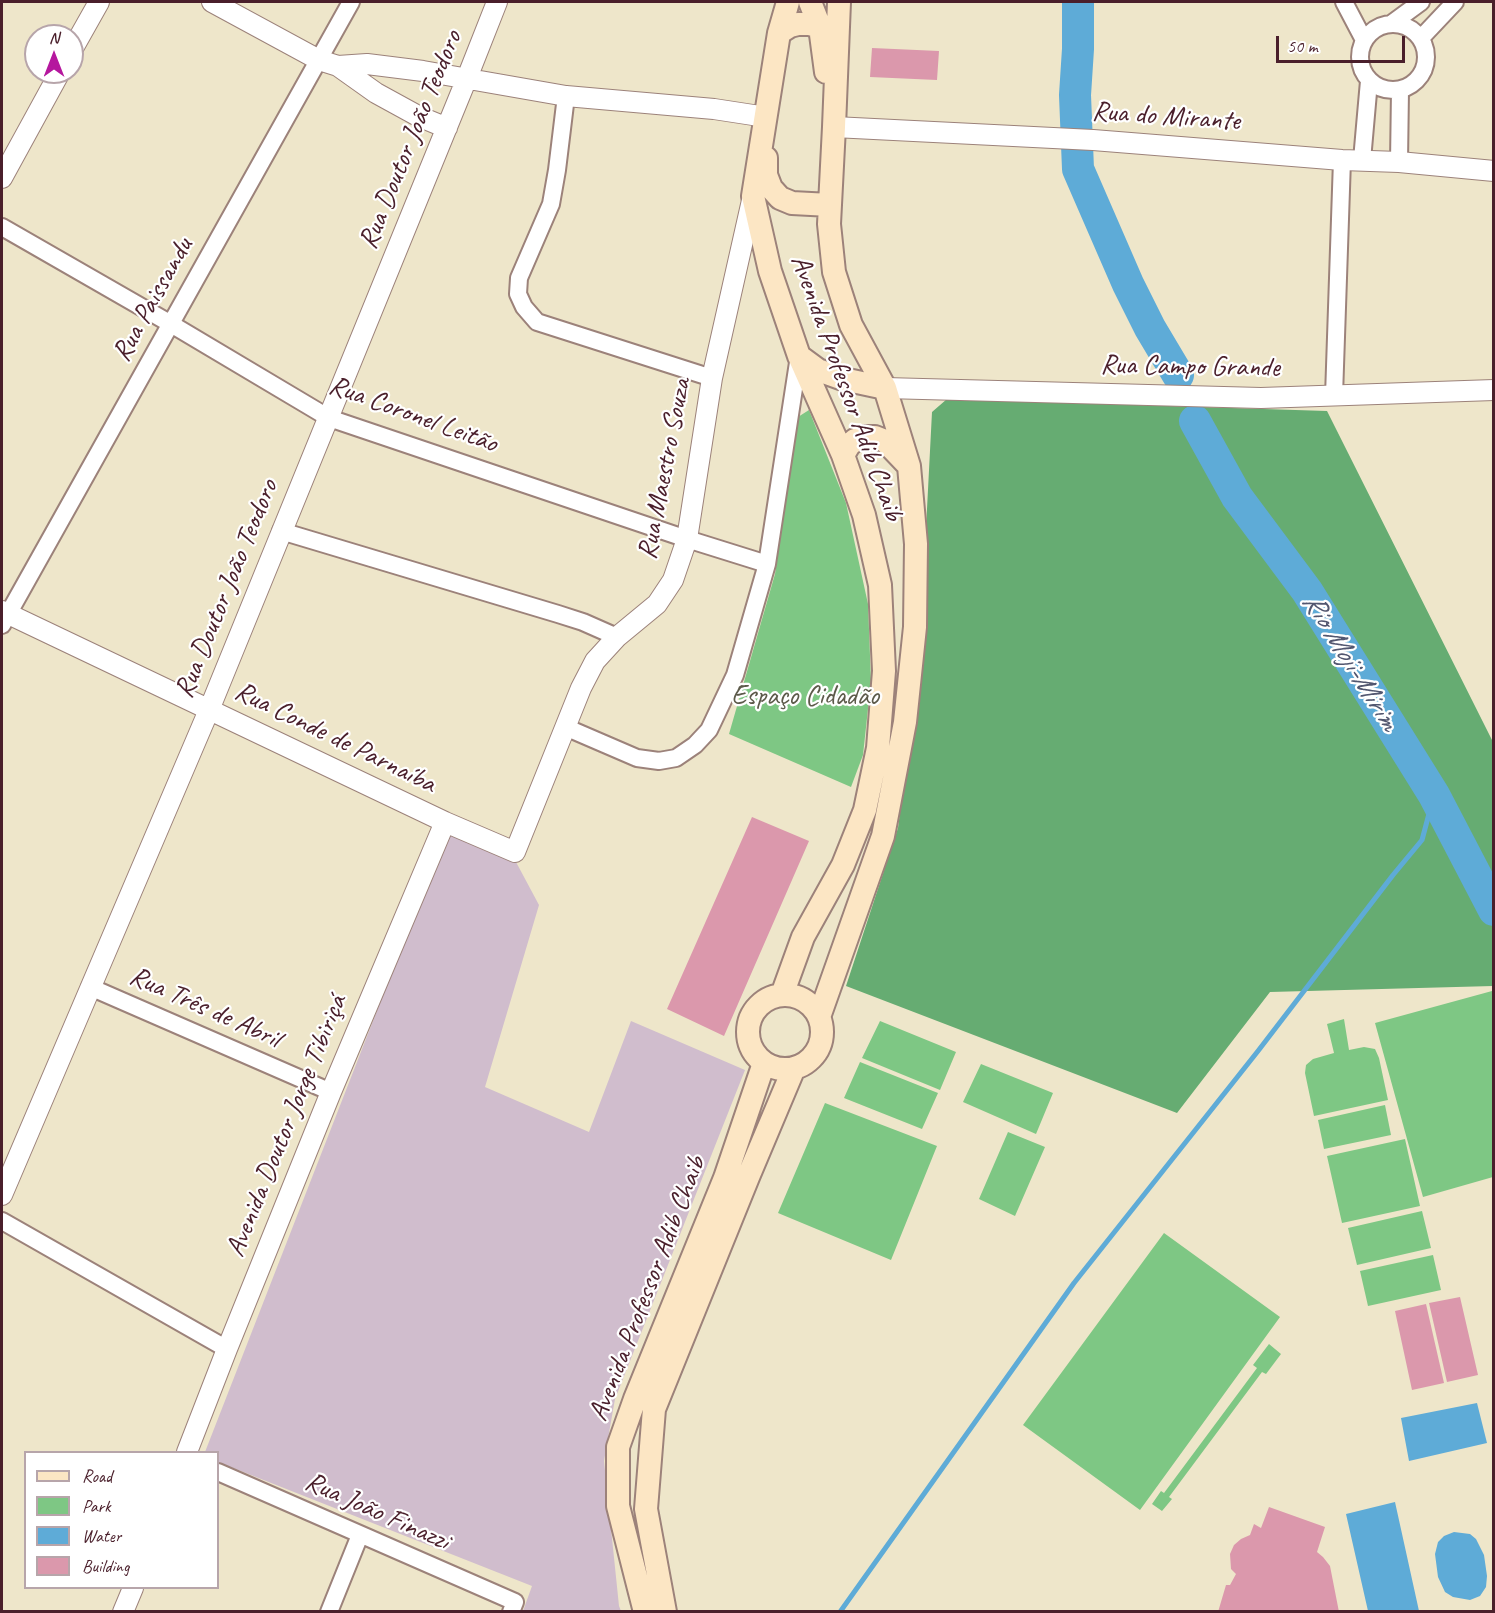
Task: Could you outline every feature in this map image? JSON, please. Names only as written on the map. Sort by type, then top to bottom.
[{"type":"main road","name":"Avenida Professor Adib Chaib","points":[[782,995],[803,937],[843,865],[865,810],[878,748],[884,671],[880,585],[864,514],[843,455],[799,356],[770,271],[753,196],[779,33],[788,2]]},
{"type":"main road","points":[[810,2],[820,27],[834,127]]},
{"type":"main road","name":"Avenida Professor Adib Chaib","points":[[819,1017],[883,836],[905,722],[915,627],[916,544],[909,466],[885,388],[850,325],[834,272],[829,224],[839,2]]},
{"type":"main road","points":[[779,33],[798,24],[820,27]]},
{"type":"main road","points":[[766,117],[766,175],[771,188],[780,198],[792,203],[830,205]]},
{"type":"main road","points":[[799,356],[818,370],[843,379],[885,388]]},
{"type":"main road","points":[[843,455],[855,440],[875,437],[885,441],[909,466]]},
{"type":"main road","points":[[782,995],[794,996],[804,1000],[819,1017],[822,1030],[821,1042],[815,1054],[794,1068],[783,1069],[764,1063],[750,1046],[747,1033],[750,1019],[757,1007],[768,998],[782,995]]},
{"type":"main road","name":"Avenida Professor Adib Chaib","points":[[645,1611],[618,1506],[618,1447],[635,1399],[725,1178],[764,1063]]},
{"type":"main road","name":"Avenida Professor Adib Chaib","points":[[665,1611],[646,1509],[654,1410],[794,1068]]},
{"type":"street","points":[[84,29],[99,2]]},
{"type":"street","points":[[212,2],[319,60],[338,66],[384,97],[418,116],[447,128]]},
{"type":"street","name":"Rua Paissandu","points":[[4,617],[351,2]]},
{"type":"street","name":"Rua Doutor João Teodoro","points":[[2,1196],[209,710],[497,2]]},
{"type":"street","points":[[1344,2],[1364,40]]},
{"type":"street","points":[[1392,24],[1421,2]]},
{"type":"street","points":[[1421,38],[1455,2]]},
{"type":"street","points":[[1392,24],[1403,25],[1413,30],[1421,38],[1426,48],[1425,69],[1419,79],[1400,90],[1378,87],[1369,81],[1360,61],[1360,50],[1364,40],[1381,26],[1392,24]]},
{"type":"street","points":[[338,66],[367,64],[467,78],[566,96],[714,109],[766,117]]},
{"type":"street","points":[[1362,160],[1369,81]]},
{"type":"street","points":[[2,178],[53,84]]},
{"type":"street","points":[[1400,90],[1400,162]]},
{"type":"street","points":[[566,96],[551,204],[519,278],[518,294],[524,307],[537,322],[712,378]]},
{"type":"street","name":"Rua do Mirante","points":[[834,127],[1093,140],[1494,171]]},
{"type":"street","points":[[1334,396],[1342,160]]},
{"type":"street","name":"Rua Maestro Souza","points":[[515,852],[581,688],[595,661],[617,638],[657,604],[673,580],[687,539],[712,378],[753,196]]},
{"type":"street","name":"Rua Coronel Leitão","points":[[2,227],[329,418],[767,564]]},
{"type":"street","points":[[565,727],[637,758],[659,761],[676,758],[695,746],[709,729],[735,675],[767,564],[799,356]]},
{"type":"street","name":"Rua Campo Grande","points":[[885,388],[1261,398],[1494,390]]},
{"type":"street","points":[[281,531],[558,614],[583,622],[617,638]]},
{"type":"street","name":"Rua Conde de Parnaíba","points":[[4,617],[209,710],[444,822],[515,852]]},
{"type":"street","name":"Avenida Doutor Jorge Tibiriçá","points":[[187,1451],[331,1092],[444,822]]},
{"type":"street","name":"Rua Três de Abril","points":[[90,987],[331,1092]]},
{"type":"street","points":[[2,1221],[227,1349]]},
{"type":"street","name":"Rua João Finazzi","points":[[219,1472],[513,1607]]},
{"type":"street","points":[[329,1611],[360,1535]]},
{"type":"street","points":[[123,1611],[132,1589]]},
{"type":"shaded area","points":[[447,831],[516,862],[539,905],[485,1087],[589,1132],[631,1021],[745,1070],[615,1399],[604,1461],[621,1611],[523,1611],[532,1586],[219,1462],[219,1451],[205,1451]]},
{"type":"green space","points":[[947,399],[1327,411],[1493,740],[1493,986],[1270,992],[1177,1113],[846,986],[898,828],[919,664],[932,412]]},
{"type":"green space","name":"Espaço Cidadão","points":[[809,410],[846,503],[868,604],[871,681],[863,755],[851,787],[729,734],[775,574],[798,417]]},
{"type":"green space","points":[[1492,991],[1494,998],[1493,1177],[1423,1197],[1375,1023]]},
{"type":"green space","points":[[1344,1019],[1349,1050],[1364,1047],[1375,1049],[1388,1100],[1314,1116],[1305,1073],[1306,1065],[1313,1059],[1334,1053],[1327,1024]]},
{"type":"green space","points":[[880,1021],[956,1052],[940,1090],[862,1058]]},
{"type":"green space","points":[[860,1062],[938,1093],[922,1129],[844,1098]]},
{"type":"green space","points":[[981,1064],[1053,1093],[1036,1134],[963,1102]]},
{"type":"green space","points":[[825,1103],[937,1146],[891,1260],[778,1213]]},
{"type":"green space","points":[[1385,1105],[1391,1135],[1324,1149],[1318,1120]]},
{"type":"green space","points":[[1008,1132],[1045,1147],[1015,1216],[979,1199]]},
{"type":"green space","points":[[1405,1139],[1420,1206],[1342,1223],[1327,1156]]},
{"type":"green space","points":[[1422,1211],[1431,1248],[1357,1265],[1348,1228]]},
{"type":"green space","points":[[1164,1233],[1280,1317],[1140,1510],[1023,1425]]},
{"type":"green space","points":[[1433,1255],[1441,1290],[1368,1306],[1360,1271]]},
{"type":"green space","points":[[1269,1344],[1281,1354],[1266,1374],[1262,1372],[1169,1497],[1172,1499],[1162,1511],[1152,1504],[1161,1491],[1164,1493],[1257,1368],[1253,1365]]},
{"type":"water","points":[[1477,1403],[1487,1443],[1409,1461],[1401,1418]]},
{"type":"water","points":[[1395,1502],[1419,1611],[1368,1611],[1346,1514]]},
{"type":"water","points":[[1454,1532],[1470,1534],[1476,1539],[1484,1555],[1486,1587],[1480,1596],[1470,1600],[1453,1597],[1445,1592],[1438,1577],[1435,1554],[1438,1542],[1444,1536]]},
{"type":"building","points":[[872,48],[939,51],[937,80],[870,77]]},
{"type":"building","points":[[752,817],[809,841],[724,1036],[667,1009]]},
{"type":"building","points":[[1460,1297],[1478,1375],[1447,1382],[1429,1303]]},
{"type":"building","points":[[1426,1304],[1444,1383],[1412,1390],[1395,1311]]},
{"type":"building","points":[[1269,1507],[1325,1527],[1317,1552],[1330,1566],[1339,1612],[1218,1612],[1226,1585],[1230,1585],[1236,1574],[1231,1569],[1230,1554],[1234,1545],[1250,1535],[1254,1524],[1261,1528]]},
{"type":"waterway","name":"Rio Moji-Mirim","points":[[1078,2],[1075,95],[1078,169],[1128,284],[1150,328],[1178,375]]},
{"type":"waterway","name":"Rio Moji-Mirim","points":[[1195,421],[1237,497],[1307,591],[1434,795],[1494,910]]},
{"type":"waterway","points":[[840,1612],[1074,1283],[1422,840],[1434,795]]}]
